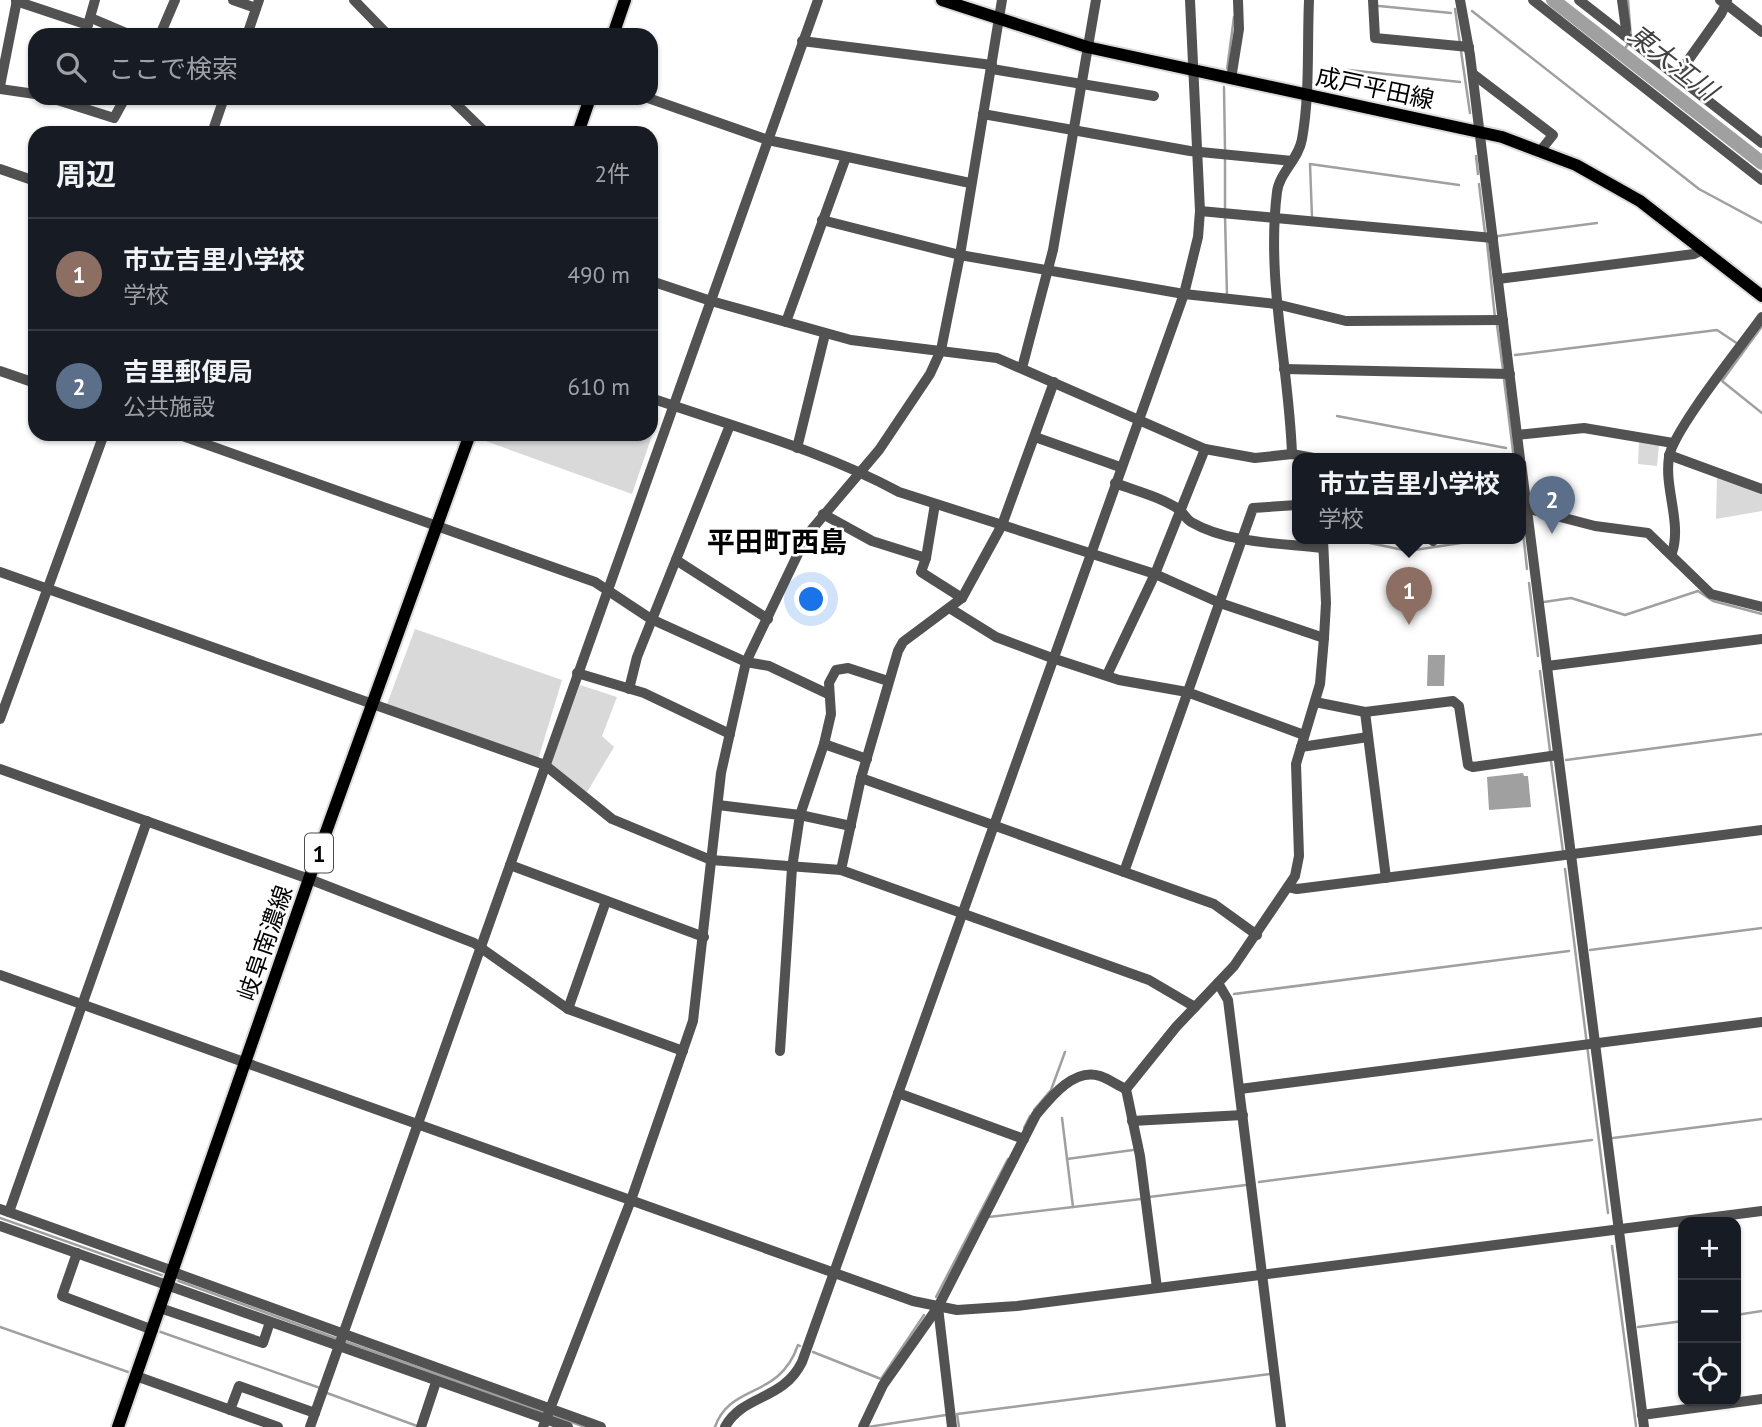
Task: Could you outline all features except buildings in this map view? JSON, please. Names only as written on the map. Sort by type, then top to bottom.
[{"type":"main road","points":[[615,28],[625,0]]},
{"type":"main road","name":"成戸平田線","points":[[942,0],[1087,47],[1480,132],[1541,150],[1576,165],[1640,201],[1762,296]]},
{"type":"main road","points":[[580,126],[588,105]]},
{"type":"main road","name":"岐阜南濃線","points":[[118,1427],[309,879],[468,441]]},
{"type":"street","points":[[28,93],[0,87],[17,1],[88,26],[95,0]]},
{"type":"street","points":[[163,28],[175,0]]},
{"type":"street","points":[[233,0],[258,4],[249,28]]},
{"type":"street","points":[[354,0],[381,28]]},
{"type":"street","points":[[310,1427],[818,0]]},
{"type":"street","points":[[547,1416],[631,1200],[697,1005],[721,773],[746,662],[807,536],[823,514],[861,474],[905,413],[941,350],[960,255],[1002,0]]},
{"type":"street","points":[[1022,368],[1047,268],[1096,0]]},
{"type":"street","points":[[725,1427],[738,1410],[783,1388],[797,1372],[1184,294],[1198,237],[1200,211],[1190,0]]},
{"type":"street","points":[[1231,79],[1238,29],[1238,0]]},
{"type":"street","points":[[658,287],[851,340],[997,358],[1205,449],[1255,458],[1292,454],[1290,400],[1276,304],[1276,217],[1278,185],[1302,140],[1308,0]]},
{"type":"street","points":[[1373,0],[1375,38],[1469,47]]},
{"type":"street","points":[[1452,0],[1460,0],[1469,47],[1520,453]]},
{"type":"street","points":[[1533,0],[1762,180]]},
{"type":"street","points":[[1578,0],[1762,143]]},
{"type":"street","points":[[1622,0],[1626,29],[1623,35]]},
{"type":"street","points":[[1677,76],[1707,38],[1725,1],[1762,32]]},
{"type":"street","points":[[803,41],[992,67],[1154,96]]},
{"type":"street","points":[[1473,74],[1553,135],[1541,150]]},
{"type":"street","points":[[658,102],[768,140],[970,183]]},
{"type":"street","points":[[74,105],[114,118],[121,105]]},
{"type":"street","points":[[214,126],[222,105]]},
{"type":"street","points":[[457,105],[479,126]]},
{"type":"street","points":[[983,114],[1197,150],[1292,161]]},
{"type":"street","points":[[786,322],[846,157]]},
{"type":"street","points":[[0,169],[28,179]]},
{"type":"street","points":[[1200,211],[1493,238]]},
{"type":"street","points":[[822,220],[960,255],[1047,268],[1184,294],[1276,304],[1346,321],[1503,320]]},
{"type":"street","points":[[1498,279],[1695,254],[1702,250]]},
{"type":"street","points":[[1671,553],[1676,541],[1669,455],[1673,443],[1762,317]]},
{"type":"street","points":[[797,449],[825,334]]},
{"type":"street","points":[[1284,369],[1510,374]]},
{"type":"street","points":[[0,371],[28,381]]},
{"type":"street","points":[[841,870],[888,681],[904,642],[951,609],[962,598],[1002,526],[1054,382]]},
{"type":"street","points":[[658,400],[797,449],[898,492],[1155,574],[1220,603],[1324,638]]},
{"type":"street","points":[[629,689],[651,619],[730,425]]},
{"type":"street","points":[[1517,435],[1584,428],[1673,443]]},
{"type":"street","points":[[1035,437],[1121,467]]},
{"type":"street","points":[[0,719],[101,441]]},
{"type":"street","points":[[197,441],[608,588],[651,619],[746,662],[769,666],[828,694]]},
{"type":"street","points":[[1107,675],[1155,574],[1205,449]]},
{"type":"street","points":[[1669,455],[1762,489]]},
{"type":"street","points":[[1115,482],[1180,511],[1189,521],[1241,538],[1292,541]]},
{"type":"street","points":[[935,504],[921,572],[962,598]]},
{"type":"street","points":[[1124,872],[1253,508],[1292,505]]},
{"type":"street","points":[[1526,509],[1595,526],[1648,533],[1711,594],[1762,607]]},
{"type":"street","points":[[823,514],[872,541],[926,558]]},
{"type":"street","points":[[1526,521],[1548,666],[1571,854],[1589,1044],[1618,1229],[1644,1427]]},
{"type":"street","points":[[1126,1088],[1218,983],[1289,887],[1299,856],[1295,787],[1301,747],[1315,702],[1324,638],[1326,603],[1323,544]]},
{"type":"street","points":[[676,560],[768,619]]},
{"type":"street","points":[[0,572],[545,765],[612,819],[712,860],[841,870],[1149,980],[1195,1007]]},
{"type":"street","points":[[951,609],[996,637],[1052,658],[1107,675],[1187,692],[1304,735]]},
{"type":"street","points":[[1548,666],[1762,639]]},
{"type":"street","points":[[780,1051],[792,868],[800,816],[831,714],[828,694],[836,670],[848,668],[888,681]]},
{"type":"street","points":[[577,673],[629,689],[730,734]]},
{"type":"street","points":[[1315,702],[1365,712],[1452,701],[1459,706],[1465,760],[1473,766],[1558,755]]},
{"type":"street","points":[[1365,712],[1386,878]]},
{"type":"street","points":[[1301,747],[1368,737]]},
{"type":"street","points":[[824,744],[867,759]]},
{"type":"street","points":[[0,769],[309,879],[482,947],[568,1009],[683,1051]]},
{"type":"street","points":[[862,778],[1214,904],[1256,935]]},
{"type":"street","points":[[718,805],[851,826]]},
{"type":"street","points":[[147,821],[83,1005],[5,1210],[171,1276],[547,1416],[568,1427]]},
{"type":"street","points":[[1289,887],[1297,889],[1762,830]]},
{"type":"street","points":[[510,865],[704,937]]},
{"type":"street","points":[[568,1009],[606,901]]},
{"type":"street","points":[[0,975],[834,1273],[938,1307],[987,1309],[1762,1211]]},
{"type":"street","points":[[1218,983],[1228,999],[1282,1427]]},
{"type":"street","points":[[1240,1089],[1762,1022]]},
{"type":"street","points":[[863,1427],[883,1385],[938,1307],[1036,1115],[1050,1098],[1084,1075],[1102,1077],[1126,1088]]},
{"type":"street","points":[[1126,1088],[1140,1156],[1157,1288]]},
{"type":"street","points":[[898,1093],[1024,1139]]},
{"type":"street","points":[[1132,1121],[1243,1115]]},
{"type":"street","points":[[0,1226],[77,1253],[171,1276],[270,1322],[341,1340],[436,1382],[547,1416],[601,1427]]},
{"type":"street","points":[[77,1253],[62,1296],[153,1330]]},
{"type":"street","points":[[938,1307],[952,1427]]},
{"type":"street","points":[[160,1308],[263,1343],[270,1322]]},
{"type":"street","points":[[136,1376],[278,1427]]},
{"type":"street","points":[[421,1427],[436,1382]]},
{"type":"street","points":[[230,1410],[239,1385],[315,1413]]},
{"type":"street","points":[[1643,1415],[1762,1399]]},
{"type":"shaded area","points":[[1639,440],[1659,444],[1657,466],[1638,464]]},
{"type":"shaded area","points":[[486,441],[650,441],[632,494]]},
{"type":"shaded area","points":[[1717,475],[1762,491],[1762,511],[1716,519]]},
{"type":"shaded area","points":[[415,629],[562,680],[538,760],[387,704]]},
{"type":"shaded area","points":[[1428,655],[1445,655],[1444,686],[1427,686]]},
{"type":"shaded area","points":[[580,685],[617,697],[602,736],[614,747],[587,792],[549,767]]},
{"type":"shaded area","points":[[1523,773],[1528,776],[1531,807],[1489,810],[1487,777]]},
{"type":"waterway","name":"東大江川","points":[[1553,0],[1762,163]]},
{"type":"waterway","points":[[1628,0],[1631,38]]},
{"type":"waterway","points":[[1379,6],[1451,13]]},
{"type":"waterway","points":[[1455,9],[1460,44]]},
{"type":"waterway","points":[[1472,11],[1699,189],[1762,223]]},
{"type":"waterway","points":[[1227,70],[1234,17]]},
{"type":"waterway","points":[[1622,53],[1628,44]]},
{"type":"waterway","points":[[1461,51],[1470,113]]},
{"type":"waterway","points":[[1348,70],[1460,82]]},
{"type":"waterway","points":[[1224,87],[1225,149]]},
{"type":"waterway","points":[[1476,156],[1478,174]]},
{"type":"waterway","points":[[1225,157],[1225,210]]},
{"type":"waterway","points":[[1312,217],[1310,164],[1459,185]]},
{"type":"waterway","points":[[1479,184],[1485,233]]},
{"type":"waterway","points":[[1225,216],[1227,295]]},
{"type":"waterway","points":[[1498,236],[1597,223]]},
{"type":"waterway","points":[[1487,242],[1495,318]]},
{"type":"waterway","points":[[1497,325],[1503,370]]},
{"type":"waterway","points":[[1762,326],[1722,381],[1762,413]]},
{"type":"waterway","points":[[1515,355],[1717,330],[1738,344]]},
{"type":"waterway","points":[[1504,379],[1513,453]]},
{"type":"waterway","points":[[1337,416],[1506,448]]},
{"type":"waterway","points":[[1375,544],[1408,551],[1454,544]]},
{"type":"waterway","points":[[1524,544],[1527,569]]},
{"type":"waterway","points":[[1529,583],[1538,656]]},
{"type":"waterway","points":[[1544,602],[1571,598],[1625,615],[1698,591],[1713,601],[1762,614]]},
{"type":"waterway","points":[[1540,671],[1550,751]]},
{"type":"waterway","points":[[1566,760],[1762,734]]},
{"type":"waterway","points":[[1551,761],[1563,852]]},
{"type":"waterway","points":[[1565,869],[1608,1213]]},
{"type":"waterway","points":[[1590,950],[1762,928]]},
{"type":"waterway","points":[[1234,994],[1569,951]]},
{"type":"waterway","points":[[1034,1110],[1051,1090],[1065,1052]]},
{"type":"waterway","points":[[1024,1128],[1030,1116]]},
{"type":"waterway","points":[[1062,1118],[1073,1207]]},
{"type":"waterway","points":[[1613,1138],[1762,1119]]},
{"type":"waterway","points":[[1259,1182],[1592,1140]]},
{"type":"waterway","points":[[1067,1159],[1133,1150]]},
{"type":"waterway","points":[[936,1297],[1008,1159]]},
{"type":"waterway","points":[[1149,1197],[1246,1185]]},
{"type":"waterway","points":[[989,1217],[1141,1199]]},
{"type":"waterway","points":[[0,1218],[167,1277]]},
{"type":"waterway","points":[[1612,1246],[1636,1426]]},
{"type":"waterway","points":[[173,1279],[338,1339]]},
{"type":"waterway","points":[[1741,1314],[1762,1311]]},
{"type":"waterway","points":[[813,1352],[881,1379],[924,1315]]},
{"type":"waterway","points":[[1638,1327],[1678,1322]]},
{"type":"waterway","points":[[0,1327],[131,1373]]},
{"type":"waterway","points":[[158,1331],[320,1388]]},
{"type":"waterway","points":[[344,1341],[546,1413]]},
{"type":"waterway","points":[[715,1427],[722,1413],[732,1403],[779,1375],[790,1363],[798,1345],[800,1346]]},
{"type":"waterway","points":[[959,1427],[957,1414],[1270,1374]]},
{"type":"waterway","points":[[327,1393],[417,1426]]},
{"type":"waterway","points":[[552,1415],[585,1427]]},
{"type":"waterway","points":[[868,1427],[946,1415]]},
{"type":"place","name":"吉里郵便局","points":[[1552,534]]},
{"type":"place","name":"市立吉里小学校","points":[[1409,625]]},
{"type":"district","name":"平田町西島","points":[[777,541]]}]
